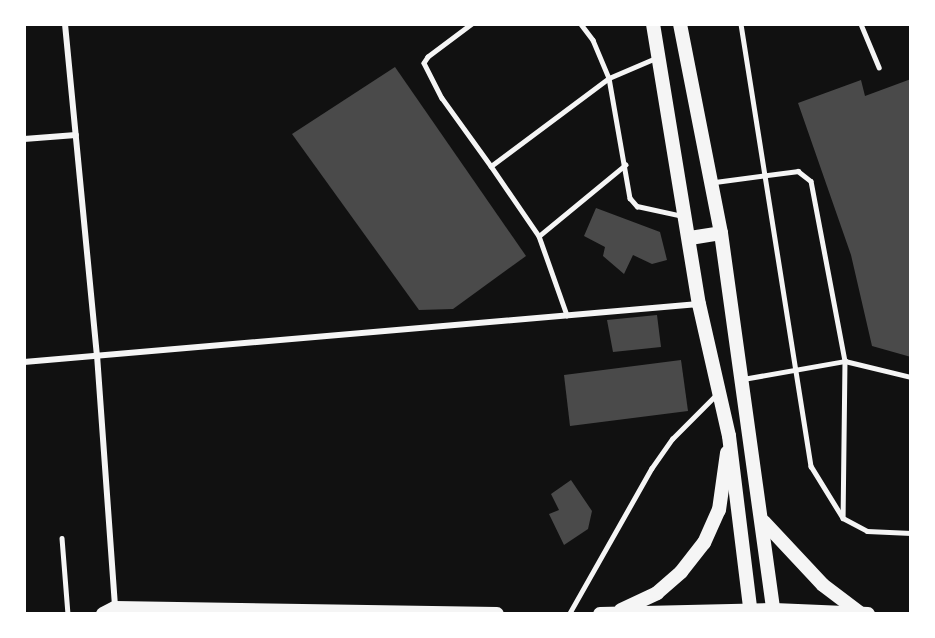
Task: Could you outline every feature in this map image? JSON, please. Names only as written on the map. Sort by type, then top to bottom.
[{"type":"main road","points":[[653,24],[690,238],[699,304],[729,436],[751,613]]},
{"type":"main road","points":[[680,24],[721,233],[764,522],[774,612]]},
{"type":"main road","points":[[690,238],[721,233]]},
{"type":"main road","points":[[613,613],[657,593],[681,572],[704,543],[719,510],[729,436]]},
{"type":"main road","points":[[764,522],[823,585],[860,613]]},
{"type":"main road","points":[[111,612],[497,614]]},
{"type":"main road","points":[[600,614],[774,612],[868,614]]},
{"type":"street","points":[[65,24],[97,355],[111,612]]},
{"type":"street","points":[[24,139],[76,135]]},
{"type":"street","points":[[24,362],[699,304]]},
{"type":"lane","points":[[472,24],[428,57],[424,63],[442,98],[539,236],[567,315]]},
{"type":"lane","points":[[581,24],[593,40],[609,78],[634,202],[686,217]]},
{"type":"lane","points":[[741,24],[763,176],[811,466],[843,518],[867,531],[911,533]]},
{"type":"lane","points":[[861,24],[879,67]]},
{"type":"lane","points":[[491,166],[609,78],[659,57]]},
{"type":"lane","points":[[539,236],[625,165]]},
{"type":"lane","points":[[712,183],[798,171],[811,181],[845,361],[843,518]]},
{"type":"lane","points":[[743,380],[845,361],[911,377]]},
{"type":"lane","points":[[569,614],[651,469],[672,439],[719,392]]},
{"type":"lane","points":[[62,538],[68,614]]},
{"type":"building","points":[[395,67],[526,256],[453,309],[419,310],[292,134]]},
{"type":"building","points":[[911,79],[911,357],[872,346],[851,255],[798,103],[861,80],[865,96]]},
{"type":"building","points":[[596,208],[660,232],[667,260],[652,264],[633,255],[624,274],[603,256],[605,247],[584,236]]},
{"type":"building","points":[[657,315],[661,347],[613,352],[607,320]]},
{"type":"building","points":[[681,360],[688,411],[570,426],[564,375]]},
{"type":"building","points":[[571,480],[592,511],[588,529],[564,545],[549,514],[559,510],[551,494]]}]
